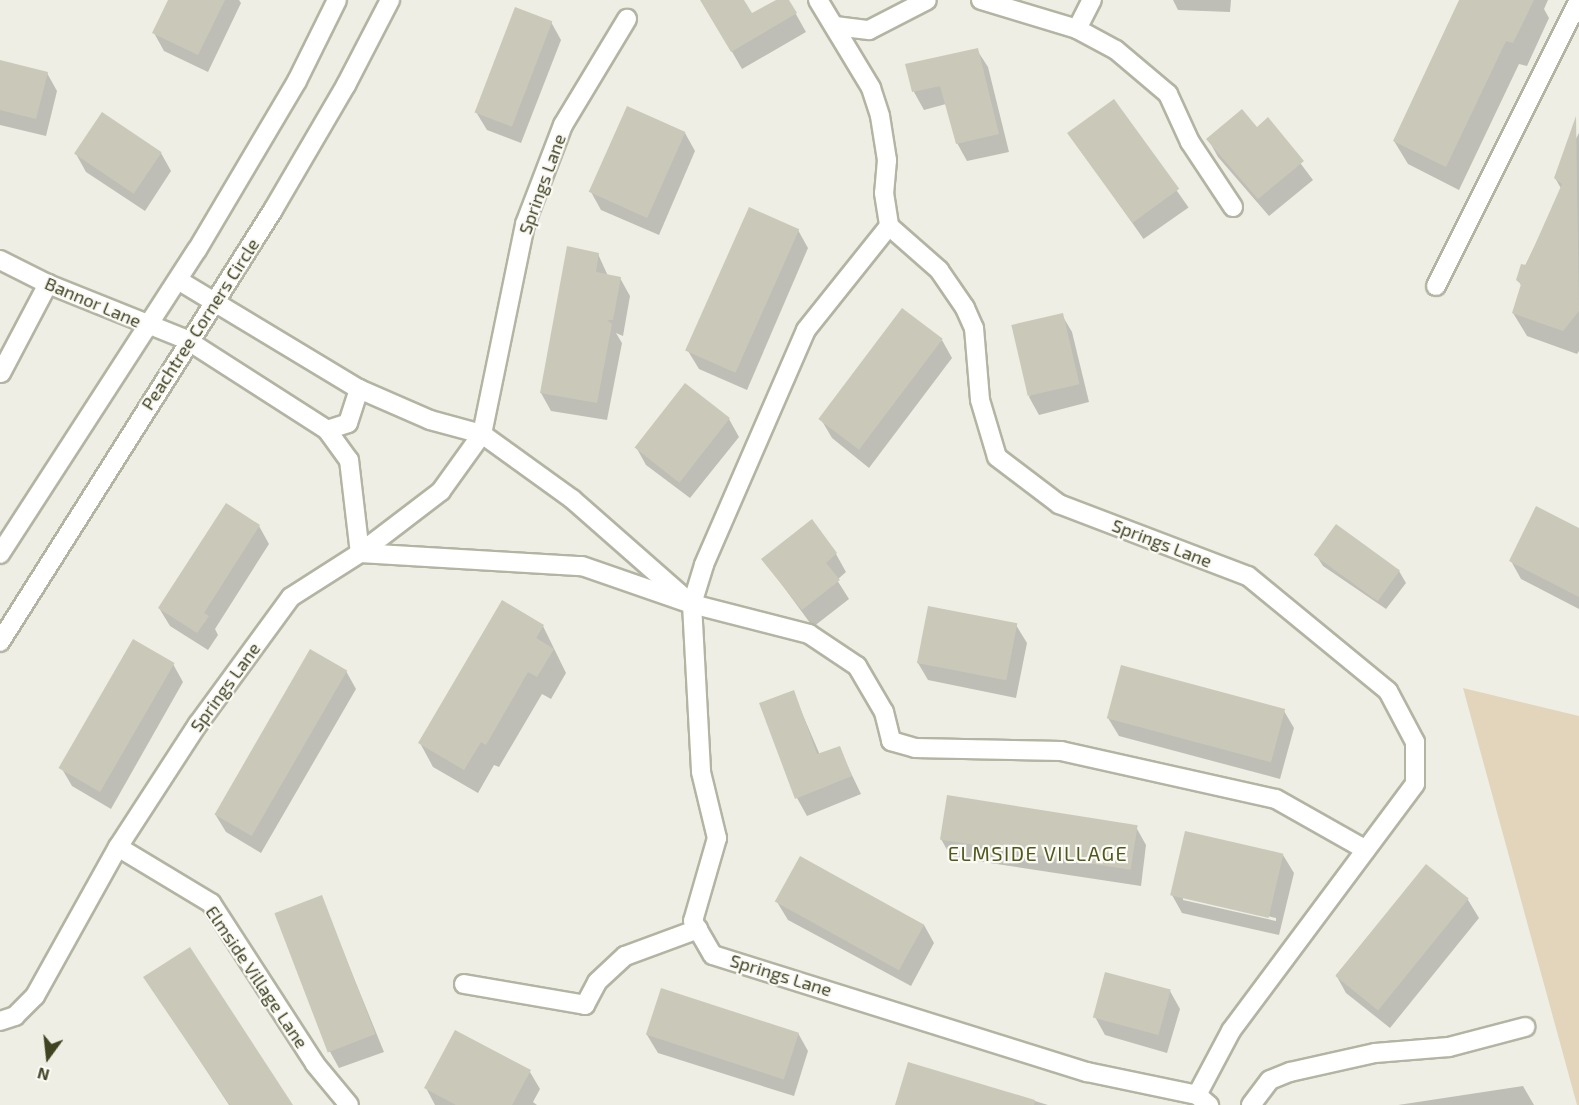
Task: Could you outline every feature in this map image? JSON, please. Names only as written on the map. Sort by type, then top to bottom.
[{"type":"street","points":[[0,554],[178,280],[297,81],[337,0]]},
{"type":"street","name":"Peachtree Corners Circle","points":[[0,642],[188,340],[215,302],[346,85],[390,0]]},
{"type":"street","points":[[464,984],[585,1005],[597,982],[625,956],[698,929],[693,921],[717,838],[701,771],[692,604],[704,565],[806,330],[889,226],[880,116],[871,88],[818,0]]},
{"type":"street","points":[[835,26],[869,30],[927,0]]},
{"type":"street","points":[[981,0],[1077,28],[1116,50],[1168,94],[1190,142],[1233,207]]},
{"type":"street","points":[[1077,28],[1092,0]]},
{"type":"street","points":[[1436,286],[1579,1]]},
{"type":"street","name":"Springs Lane","points":[[118,847],[198,724],[291,597],[360,553],[441,491],[482,434],[525,224],[563,125],[627,19]]},
{"type":"street","name":"Springs Lane","points":[[698,929],[713,955],[1087,1072],[1203,1100],[1230,1031],[1415,784],[1414,742],[1388,691],[1248,576],[1059,504],[997,457],[980,400],[974,328],[965,308],[939,270],[889,226]]},
{"type":"street","name":"Bannor Lane","points":[[0,260],[48,284],[118,309],[149,325],[188,340]]},
{"type":"street","points":[[178,280],[359,389],[430,420],[482,434],[572,499],[692,604]]},
{"type":"street","points":[[1,373],[48,284]]},
{"type":"street","points":[[188,340],[327,430],[349,460],[360,553],[582,566],[692,604],[809,634],[857,666],[884,712],[891,741],[915,748],[1061,751],[1276,799],[1366,850]]},
{"type":"street","points":[[327,430],[348,423],[359,389]]},
{"type":"street","points":[[0,1021],[15,1016],[35,996],[118,847]]},
{"type":"street","name":"Elmside Village Lane","points":[[118,847],[211,903],[315,1064],[349,1105]]},
{"type":"street","points":[[1251,1105],[1270,1080],[1290,1072],[1375,1053],[1449,1047],[1525,1027]]},
{"type":"shaded area","points":[[1463,688],[1579,716],[1579,1105],[1577,1105]]},
{"type":"building","points":[[168,0],[225,0],[198,55],[152,33]]},
{"type":"building","points":[[700,0],[744,0],[752,13],[776,0],[789,0],[797,13],[731,52]]},
{"type":"building","points":[[1459,0],[1534,0],[1513,43],[1506,41],[1446,167],[1393,141]]},
{"type":"building","points":[[515,7],[552,21],[512,127],[475,112]]},
{"type":"building","points":[[978,48],[999,134],[956,144],[940,86],[912,92],[905,64]]},
{"type":"building","points":[[0,60],[48,72],[36,119],[0,110]]},
{"type":"building","points":[[1114,99],[1179,189],[1132,223],[1067,133]]},
{"type":"building","points":[[627,106],[685,132],[647,218],[589,192]]},
{"type":"building","points":[[1242,109],[1257,127],[1268,117],[1304,161],[1258,199],[1206,139]]},
{"type":"building","points":[[102,112],[162,152],[134,194],[74,153]]},
{"type":"building","points":[[1576,116],[1579,311],[1563,331],[1512,313],[1521,284],[1516,280],[1521,264],[1526,265],[1562,184],[1554,178]]},
{"type":"building","points":[[749,207],[799,229],[735,373],[685,350]]},
{"type":"building","points":[[567,246],[599,253],[596,272],[621,277],[613,320],[607,320],[612,324],[597,403],[540,393]]},
{"type":"building","points":[[902,308],[943,339],[859,450],[818,419]]},
{"type":"building","points":[[1063,313],[1079,384],[1028,396],[1011,325]]},
{"type":"building","points":[[685,383],[730,418],[679,483],[635,448]]},
{"type":"building","points":[[226,503],[260,525],[204,613],[209,616],[197,633],[158,608]]},
{"type":"building","points":[[1536,506],[1579,528],[1579,597],[1509,561]]},
{"type":"building","points":[[812,519],[837,553],[826,563],[840,580],[802,610],[761,559]]},
{"type":"building","points":[[1336,524],[1400,570],[1378,601],[1314,555]]},
{"type":"building","points":[[502,600],[544,625],[536,638],[554,649],[537,677],[528,672],[486,745],[481,742],[464,770],[418,743]]},
{"type":"building","points":[[928,606],[1017,623],[1006,680],[917,663]]},
{"type":"building","points":[[133,639],[175,663],[100,792],[58,768]]},
{"type":"building","points":[[310,649],[347,670],[252,836],[214,814]]},
{"type":"building","points":[[1121,665],[1285,709],[1271,762],[1107,718]]},
{"type":"building","points":[[794,690],[817,754],[840,746],[852,776],[795,799],[759,703]]},
{"type":"building","points":[[947,795],[1138,825],[1131,870],[940,839]]},
{"type":"building","points":[[1185,831],[1283,854],[1269,918],[1170,895]]},
{"type":"building","points":[[800,856],[924,925],[899,970],[775,901]]},
{"type":"building","points":[[1426,864],[1469,899],[1378,1011],[1335,976]]},
{"type":"building","points":[[322,895],[375,1034],[328,1052],[274,913]]},
{"type":"building","points":[[190,947],[293,1105],[230,1105],[143,977]]},
{"type":"building","points":[[1105,972],[1171,990],[1159,1035],[1093,1017]]},
{"type":"building","points":[[661,988],[799,1033],[784,1079],[646,1035]]},
{"type":"building","points":[[455,1030],[531,1070],[512,1105],[456,1105],[424,1088]]},
{"type":"building","points":[[908,1062],[1035,1100],[1034,1105],[895,1105]]},
{"type":"district","name":"ELMSIDE VILLAGE","points":[[1038,853]]}]
